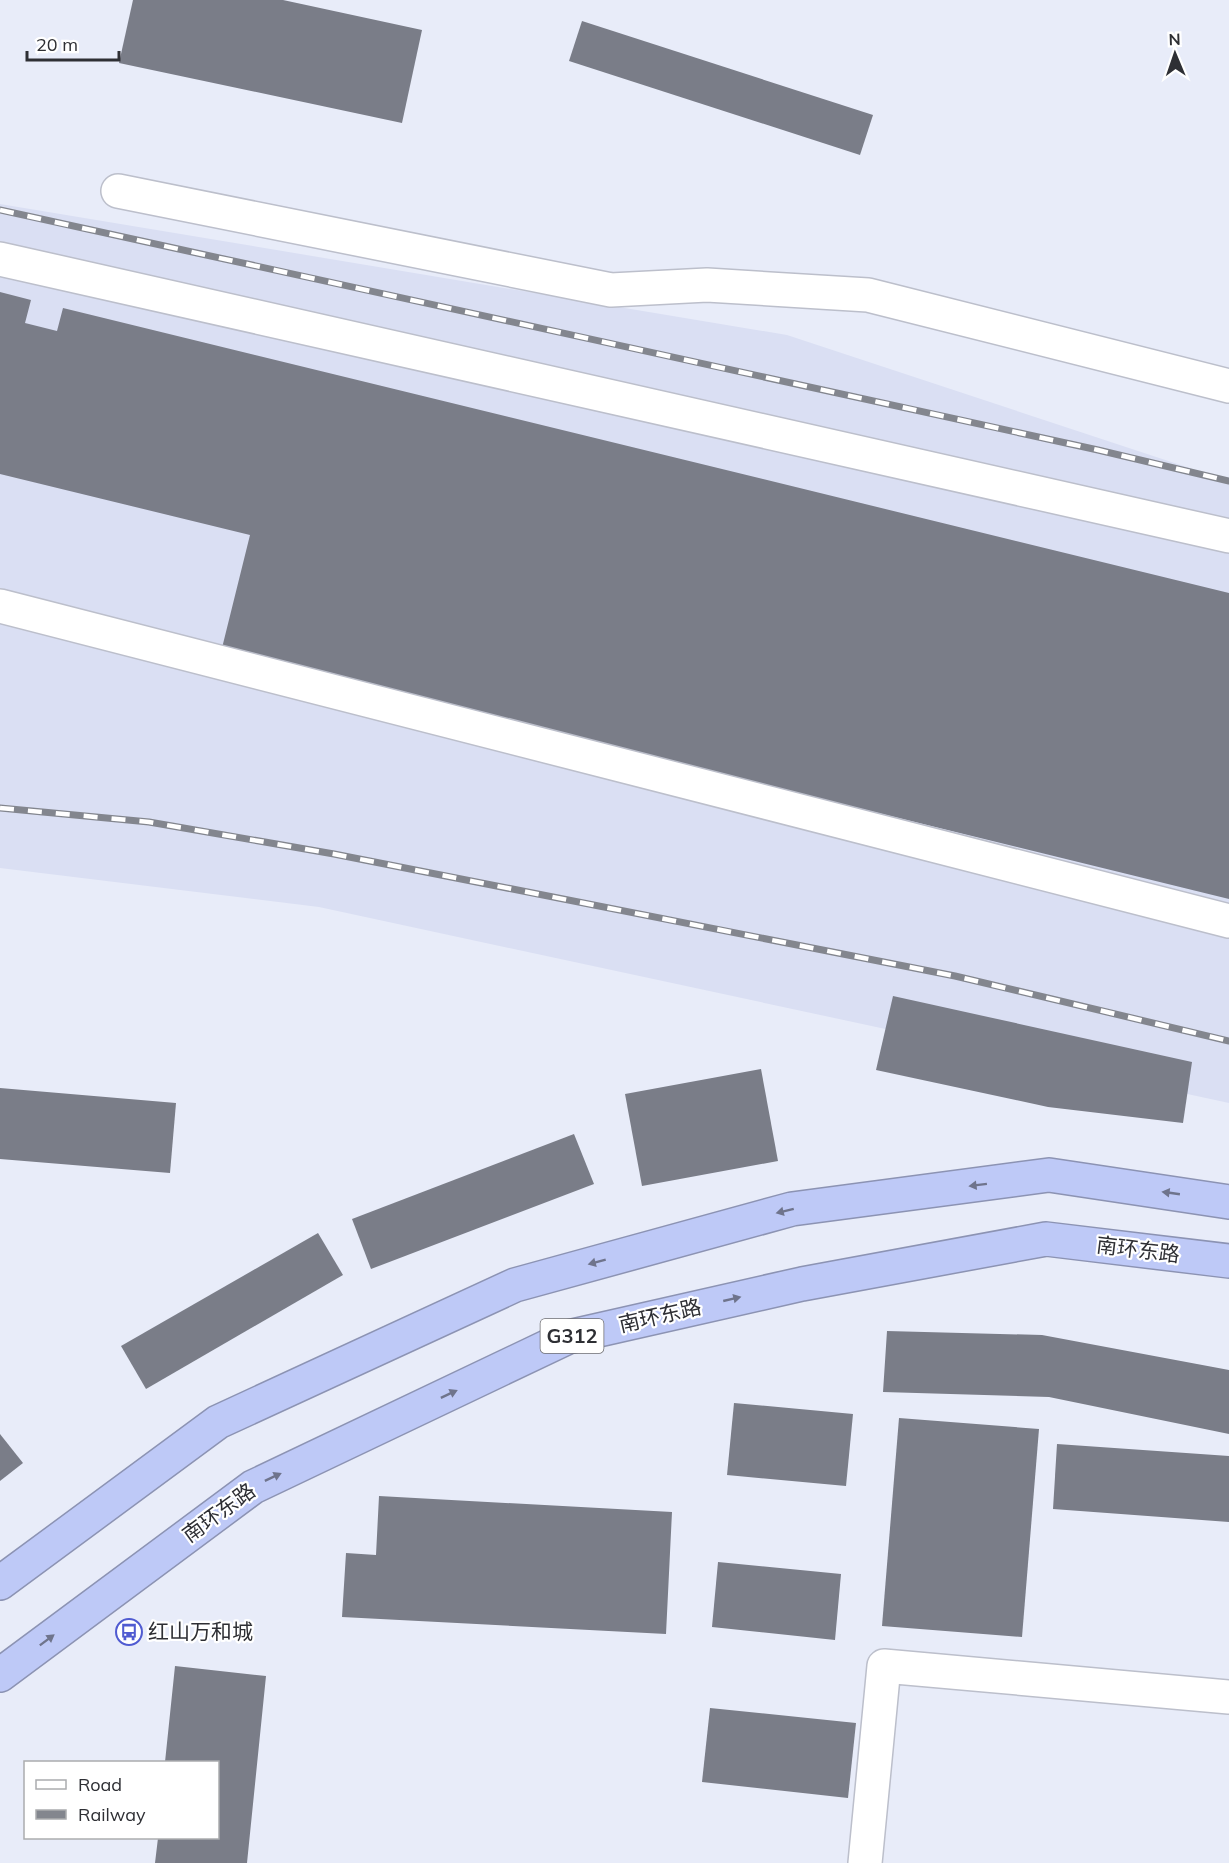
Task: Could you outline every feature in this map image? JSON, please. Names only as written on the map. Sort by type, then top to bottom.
[{"type":"highway","points":[[0,1583],[218,1422],[515,1285],[792,1209],[1049,1176],[1229,1202]]},
{"type":"highway","name":"南环东路","points":[[0,1675],[253,1487],[568,1337],[802,1284],[1046,1239],[1229,1261]]},
{"type":"lane","points":[[118,191],[611,290],[707,285],[868,295],[1229,386]]},
{"type":"lane","points":[[0,259],[1229,536]]},
{"type":"lane","points":[[0,606],[1229,921]]},
{"type":"lane","points":[[865,1863],[884,1666],[1229,1697]]},
{"type":"shaded area","points":[[0,204],[787,335],[1229,481],[1229,1103],[319,907],[0,868]]},
{"type":"building","points":[[133,0],[283,0],[422,30],[402,123],[119,63]]},
{"type":"building","points":[[582,21],[873,115],[860,155],[569,61]]},
{"type":"building","points":[[0,292],[31,300],[25,323],[57,331],[63,308],[1229,593],[1229,899],[221,652],[250,535],[0,474]]},
{"type":"building","points":[[893,996],[1192,1062],[1183,1123],[1048,1107],[876,1070]]},
{"type":"building","points":[[761,1069],[778,1161],[642,1186],[625,1094]]},
{"type":"building","points":[[0,1088],[176,1103],[170,1173],[0,1159]]},
{"type":"building","points":[[574,1134],[594,1184],[371,1269],[352,1219]]},
{"type":"building","points":[[318,1233],[343,1275],[146,1389],[121,1346]]},
{"type":"building","points":[[887,1331],[1042,1335],[1229,1370],[1229,1434],[1049,1397],[883,1392]]},
{"type":"building","points":[[734,1403],[853,1414],[846,1486],[727,1475]]},
{"type":"building","points":[[899,1418],[1039,1429],[1022,1637],[882,1626]]},
{"type":"building","points":[[0,1434],[23,1463],[0,1481]]},
{"type":"building","points":[[1057,1444],[1229,1456],[1229,1522],[1053,1509]]},
{"type":"building","points":[[379,1496],[672,1512],[666,1634],[342,1617],[346,1553],[376,1555]]},
{"type":"building","points":[[718,1562],[841,1574],[835,1640],[712,1627]]},
{"type":"building","points":[[175,1666],[266,1676],[247,1863],[155,1863],[158,1839],[219,1839],[219,1761],[165,1761]]},
{"type":"building","points":[[710,1708],[856,1723],[848,1798],[702,1782]]},
{"type":"railway","points":[[0,210],[1098,450],[1229,481]]},
{"type":"railway","points":[[0,808],[149,822],[334,854],[955,976],[1229,1041]]},
{"type":"place","name":"红山万和城","points":[[129,1632]]}]
